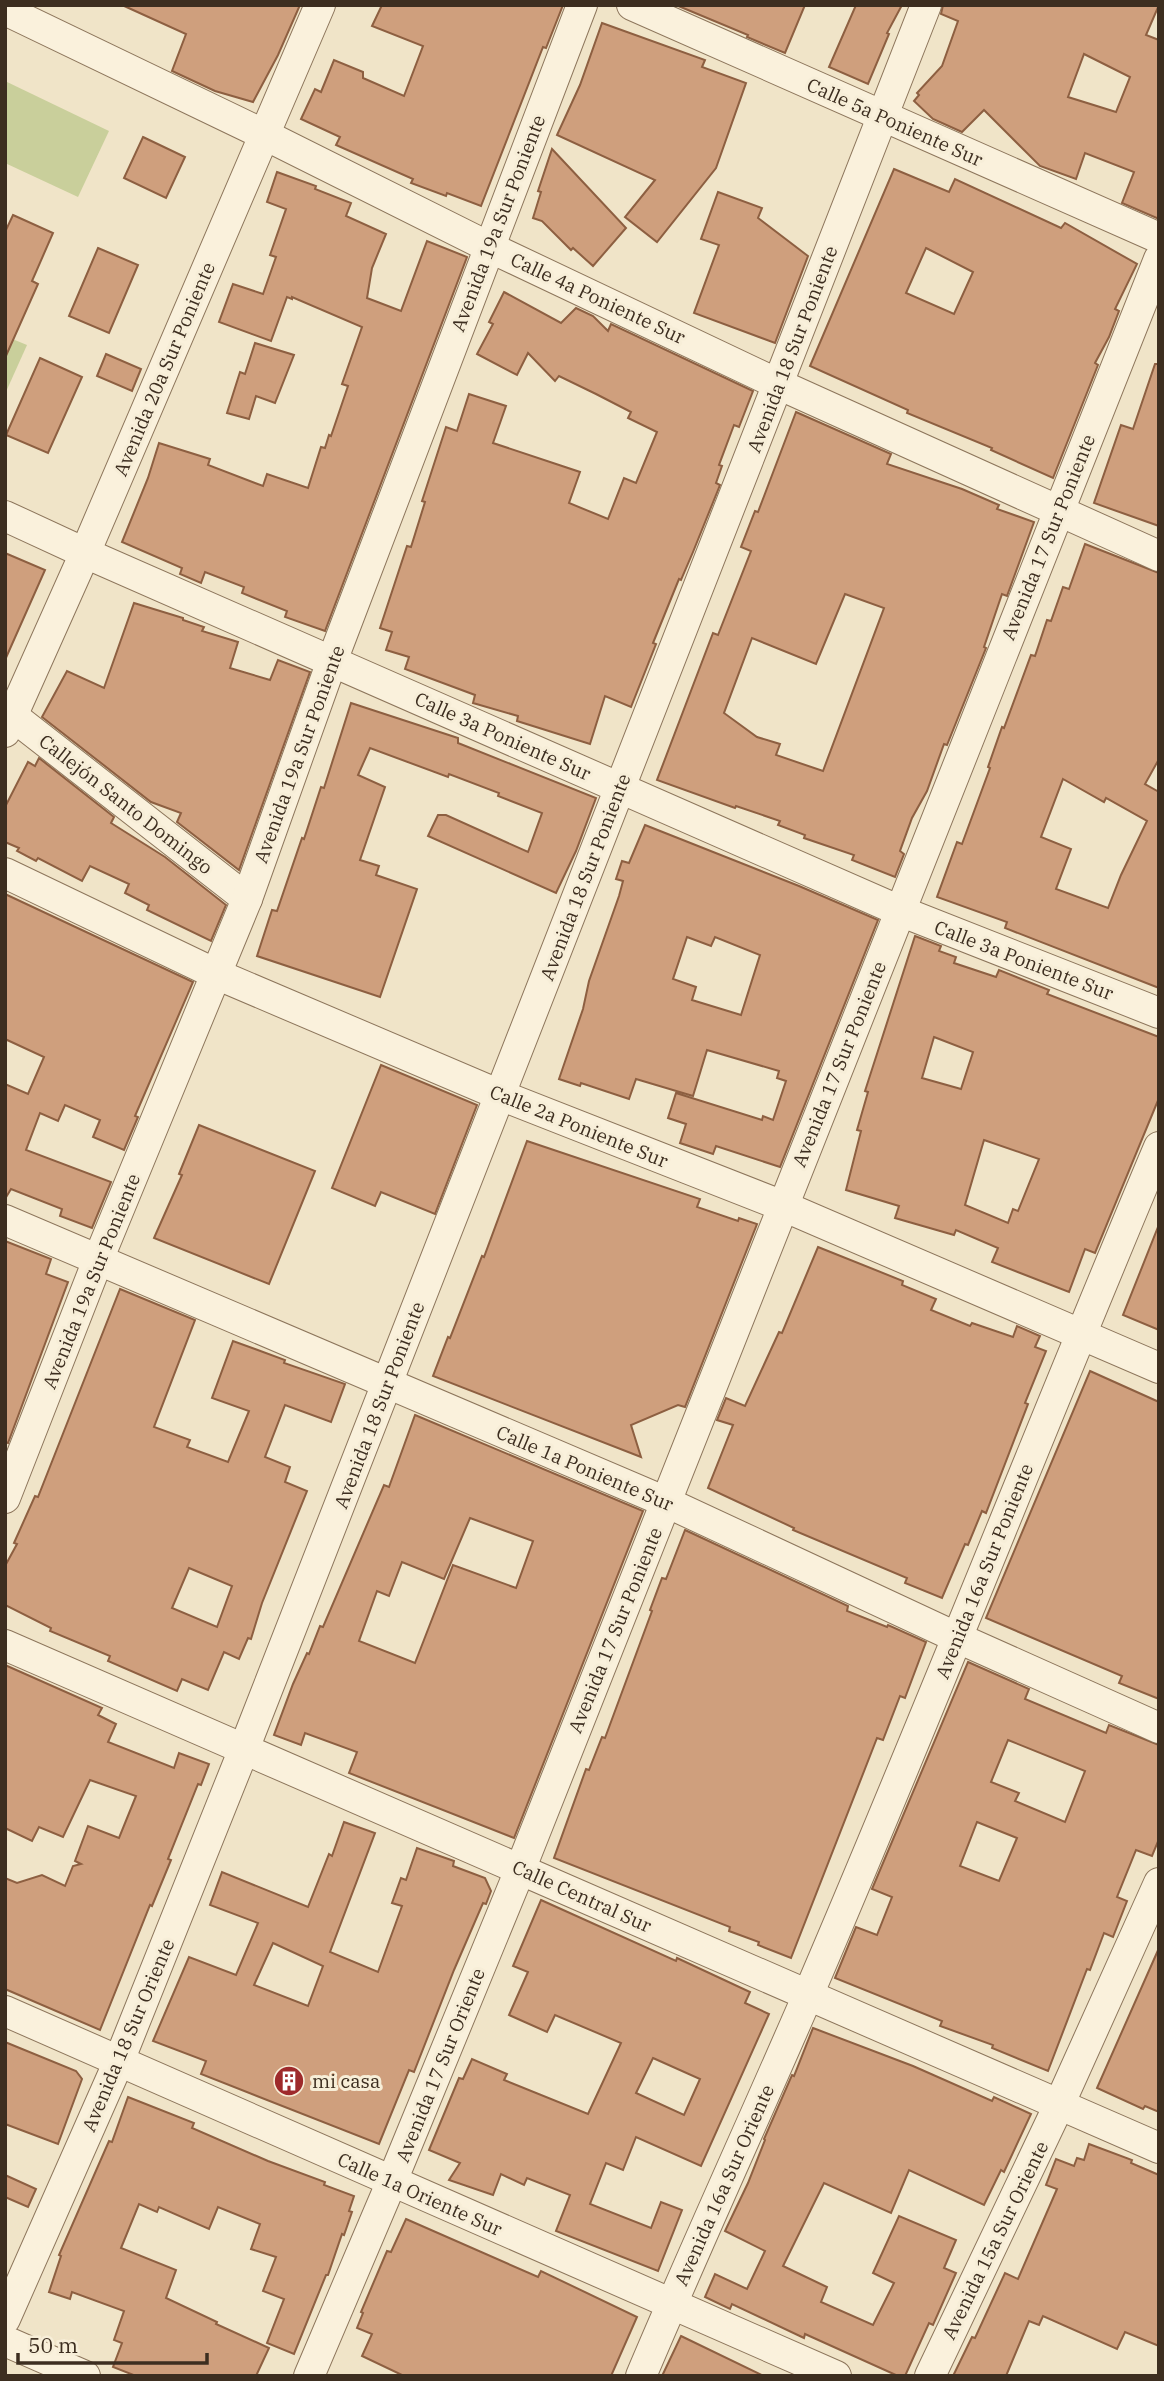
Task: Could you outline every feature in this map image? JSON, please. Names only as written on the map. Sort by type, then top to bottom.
[{"type":"street","name":"Avenida 20a Sur Poniente","points":[[8,719],[85,553],[320,5]]},
{"type":"street","name":"Avenida 19a Sur Poniente","points":[[5,1499],[98,1260],[247,899],[332,661],[582,5]]},
{"type":"street","name":"Calle 5a Poniente Sur","points":[[632,5],[1159,238]]},
{"type":"street","name":"Avenida 18 Sur Poniente","points":[[244,1749],[926,5]]},
{"type":"street","name":"Calle 4a Poniente Sur","points":[[5,10],[489,247],[778,384],[1159,556]]},
{"type":"street","name":"Avenida 17 Sur Poniente","points":[[520,1870],[1159,259]]},
{"type":"street","name":"Calle 3a Poniente Sur","points":[[5,516],[900,911],[1159,1013]]},
{"type":"street","name":"Callejón Santo Domingo","points":[[8,719],[247,899]]},
{"type":"street","name":"Calle 2a Poniente Sur","points":[[5,873],[216,974],[500,1096],[783,1206],[1159,1368]]},
{"type":"street","name":"Avenida 16a Sur Poniente","points":[[808,1995],[1159,1147]]},
{"type":"street","name":"Calle 1a Poniente Sur","points":[[5,1220],[666,1502],[1159,1728]]},
{"type":"street","name":"Calle Central Sur","points":[[5,1645],[1159,2148]]},
{"type":"street","name":"Avenida 18 Sur Oriente","points":[[5,2319],[119,2061],[244,1749]]},
{"type":"street","name":"Avenida 17 Sur Oriente","points":[[309,2376],[393,2181],[520,1870]]},
{"type":"street","name":"Avenida 15a Sur Oriente","points":[[930,2376],[1059,2105],[1159,1883]]},
{"type":"street","name":"Avenida 16a Sur Oriente","points":[[641,2376],[808,1995]]},
{"type":"street","name":"Calle 1a Oriente Sur","points":[[5,2011],[836,2376]]},
{"type":"street","points":[[5,2341],[86,2376]]},
{"type":"green space","points":[[5,81],[109,131],[78,197],[5,163]]},
{"type":"green space","points":[[5,336],[27,345],[5,394]]},
{"type":"building","points":[[122,5],[300,5],[253,102],[215,91],[172,71],[186,34]]},
{"type":"building","points":[[382,5],[563,5],[546,48],[543,47],[481,206],[411,183],[413,179],[336,145],[340,137],[301,119],[315,89],[321,92],[334,60],[363,72],[363,78],[404,96],[423,46],[372,26]]},
{"type":"building","points":[[676,5],[805,5],[785,53]]},
{"type":"building","points":[[856,5],[902,5],[887,33],[889,34],[868,84],[829,67]]},
{"type":"building","points":[[943,5],[1159,5],[1146,35],[1159,40],[1159,219],[1122,203],[1134,172],[1085,153],[1076,179],[1040,166],[984,110],[962,132],[933,119],[914,101],[919,95],[917,93],[942,66],[958,21],[941,14]],"holes":[[[1084,54],[1130,77],[1116,112],[1068,97]]]},
{"type":"building","points":[[602,23],[705,60],[702,67],[746,83],[716,168],[657,242],[625,217],[655,180],[557,135],[580,85]]},
{"type":"building","points":[[143,137],[185,157],[166,198],[124,178]]},
{"type":"building","points":[[552,149],[626,228],[593,266],[573,248],[571,250],[542,221],[533,218],[541,192],[538,191]]},
{"type":"building","points":[[894,169],[949,192],[955,179],[1061,228],[1065,223],[1137,264],[1115,309],[1119,311],[1095,363],[1098,365],[1053,478],[810,366]],"holes":[[[926,248],[973,272],[954,314],[906,293]]]},
{"type":"building","points":[[277,172],[316,186],[315,189],[351,203],[346,216],[386,234],[372,268],[367,298],[401,311],[427,241],[467,257],[325,631],[285,617],[287,611],[242,593],[244,587],[205,572],[201,583],[180,574],[182,568],[122,542],[159,443],[210,459],[208,465],[263,486],[267,474],[308,488],[321,447],[325,448],[329,435],[331,436],[348,386],[342,384],[362,327],[292,297],[287,297],[271,341],[219,322],[233,284],[263,294],[276,257],[270,255],[286,209],[267,202]]},
{"type":"building","points":[[718,192],[762,208],[758,218],[808,256],[775,343],[694,313],[719,245],[701,239]]},
{"type":"building","points":[[13,215],[53,233],[32,281],[38,284],[5,358],[5,232]]},
{"type":"building","points":[[98,248],[138,265],[109,333],[69,316]]},
{"type":"building","points":[[504,292],[561,323],[576,308],[593,316],[608,331],[611,324],[753,391],[739,427],[734,425],[719,465],[722,466],[716,483],[720,485],[653,643],[656,644],[631,707],[605,696],[590,744],[517,721],[518,716],[473,703],[475,695],[405,669],[409,657],[386,650],[392,632],[380,628],[407,546],[411,547],[425,502],[422,501],[446,427],[457,431],[469,394],[506,406],[493,443],[580,472],[569,503],[608,519],[624,478],[636,483],[657,432],[628,418],[631,412],[596,394],[559,376],[555,381],[528,353],[517,375],[477,354],[493,324],[489,322]]},
{"type":"building","points":[[255,343],[294,355],[275,403],[256,396],[249,419],[227,413],[240,372],[245,374]]},
{"type":"building","points":[[106,354],[141,369],[132,391],[97,376]]},
{"type":"building","points":[[40,358],[82,377],[48,453],[6,435]]},
{"type":"building","points":[[1155,364],[1159,364],[1159,526],[1094,503],[1121,425],[1133,429]]},
{"type":"building","points":[[796,412],[891,454],[887,464],[962,489],[999,505],[997,509],[1034,522],[1007,596],[1002,594],[984,647],[986,648],[947,745],[944,744],[927,791],[912,818],[900,851],[904,854],[895,877],[852,860],[854,855],[804,838],[805,835],[778,825],[780,821],[657,780],[713,633],[718,635],[751,551],[741,547],[755,511],[758,512]],"holes":[[[845,594],[884,608],[823,771],[776,755],[780,744],[757,737],[724,713],[752,638],[816,664]]]},
{"type":"building","points":[[1085,544],[1159,573],[1159,759],[1145,784],[1159,792],[1159,988],[1005,928],[1007,922],[937,897],[957,842],[962,844],[1002,727],[1004,728],[1031,655],[1035,656],[1047,620],[1051,621],[1063,587],[1069,589]],"holes":[[[1063,779],[1104,802],[1106,798],[1147,821],[1108,908],[1056,889],[1071,849],[1041,837]]]},
{"type":"building","points":[[5,553],[45,570],[5,660]]},
{"type":"building","points":[[134,603],[183,618],[204,627],[202,631],[238,642],[230,668],[270,680],[278,660],[310,672],[239,870],[177,822],[181,813],[151,802],[42,717],[67,671],[104,688]]},
{"type":"building","points":[[351,703],[458,738],[458,743],[596,798],[576,851],[556,893],[428,836],[438,815],[446,815],[528,852],[542,813],[449,774],[448,777],[370,748],[358,775],[385,787],[360,860],[379,866],[376,875],[417,889],[380,997],[257,956],[272,910],[277,911],[321,787],[324,788]]},
{"type":"building","points":[[39,758],[114,817],[111,823],[165,857],[226,905],[211,941],[147,910],[149,905],[125,893],[129,884],[90,866],[82,881],[38,858],[36,861],[17,851],[19,848],[5,842],[5,807],[28,762],[35,766]]},
{"type":"building","points":[[645,825],[878,920],[780,1167],[716,1146],[713,1154],[680,1143],[686,1124],[668,1118],[676,1093],[762,1120],[763,1116],[773,1120],[786,1081],[777,1078],[779,1071],[707,1050],[693,1096],[636,1079],[629,1099],[581,1083],[580,1086],[559,1079],[619,896],[623,881],[616,879],[622,861],[629,863]],"holes":[[[687,937],[711,946],[715,937],[760,955],[741,1015],[692,1000],[696,987],[673,979]]]},
{"type":"building","points":[[5,894],[193,982],[135,1116],[138,1117],[124,1150],[93,1137],[100,1120],[65,1105],[58,1121],[40,1113],[26,1150],[111,1182],[92,1228],[60,1216],[62,1209],[11,1189],[5,1199],[5,1084],[28,1094],[44,1057],[5,1039]]},
{"type":"building","points":[[915,936],[941,946],[939,951],[956,957],[954,963],[996,977],[999,970],[1049,990],[1047,994],[1159,1037],[1159,1098],[1095,1253],[1085,1249],[1069,1292],[992,1262],[998,1248],[956,1230],[954,1235],[895,1218],[899,1206],[846,1190],[861,1131],[857,1130],[868,1092],[865,1091]],"holes":[[[934,1037],[973,1052],[961,1089],[922,1078]],[[984,1140],[1039,1159],[1018,1211],[1013,1209],[1008,1223],[965,1205]]]},
{"type":"building","points":[[381,1065],[477,1105],[435,1214],[381,1192],[375,1206],[332,1188]]},
{"type":"building","points":[[199,1125],[315,1171],[269,1284],[154,1238],[182,1175],[179,1174]]},
{"type":"building","points":[[527,1141],[700,1199],[697,1207],[738,1221],[739,1218],[757,1224],[685,1407],[678,1405],[631,1425],[641,1457],[433,1376],[482,1256],[484,1257]]},
{"type":"building","points":[[1159,1227],[1159,1330],[1123,1315]]},
{"type":"building","points":[[5,1241],[51,1259],[46,1274],[68,1282],[8,1443],[5,1442]]},
{"type":"building","points":[[818,1247],[903,1281],[902,1285],[936,1299],[931,1310],[970,1326],[972,1323],[1013,1337],[1017,1326],[1040,1336],[1035,1347],[1046,1351],[986,1513],[982,1511],[942,1598],[905,1583],[907,1578],[793,1530],[794,1528],[708,1488],[733,1425],[717,1420],[726,1398],[745,1406],[779,1332],[782,1333]]},
{"type":"building","points":[[120,1289],[195,1320],[154,1427],[190,1440],[187,1447],[228,1462],[249,1411],[212,1398],[233,1341],[285,1360],[284,1363],[345,1384],[331,1422],[285,1405],[265,1457],[290,1467],[285,1482],[307,1491],[262,1603],[251,1639],[248,1638],[239,1659],[224,1652],[208,1690],[182,1679],[177,1691],[108,1661],[110,1656],[50,1631],[51,1628],[5,1605],[5,1566],[17,1544],[14,1543],[35,1496],[38,1497]],"holes":[[[189,1568],[232,1586],[217,1627],[172,1608]]]},
{"type":"building","points":[[1090,1371],[1159,1402],[1159,1699],[1119,1683],[1122,1676],[986,1618]]},
{"type":"building","points":[[415,1415],[643,1511],[514,1838],[349,1773],[357,1752],[305,1733],[301,1745],[274,1735],[293,1684],[320,1626],[323,1627],[384,1485],[389,1487]],"holes":[[[470,1518],[533,1541],[516,1588],[453,1565],[415,1663],[359,1641],[377,1591],[389,1596],[402,1562],[444,1579]]]},
{"type":"building","points":[[685,1530],[848,1606],[847,1611],[926,1642],[905,1698],[900,1696],[883,1740],[877,1738],[791,1958],[729,1931],[730,1927],[554,1858],[586,1769],[589,1770],[602,1737],[605,1738],[662,1578],[666,1579]]},
{"type":"building","points":[[968,1662],[1029,1689],[1025,1699],[1106,1733],[1109,1725],[1159,1745],[1159,1839],[1152,1856],[1136,1850],[1117,1897],[1127,1901],[1113,1937],[1104,1933],[1090,1970],[1087,1969],[1048,2071],[992,2048],[993,2045],[940,2026],[942,2021],[835,1978],[856,1927],[877,1935],[892,1897],[872,1889]],"holes":[[[1008,1740],[1085,1771],[1065,1822],[1015,1801],[1019,1793],[991,1782]],[[977,1822],[1017,1838],[999,1881],[960,1866]]]},
{"type":"building","points":[[5,1665],[102,1708],[98,1715],[116,1724],[108,1742],[174,1768],[179,1753],[209,1764],[201,1785],[198,1784],[168,1859],[171,1860],[100,2030],[5,1989],[5,1878],[17,1883],[42,1875],[65,1886],[73,1866],[81,1864],[75,1861],[88,1826],[119,1838],[136,1796],[90,1780],[63,1837],[39,1827],[32,1841],[5,1828]]},
{"type":"building","points":[[344,1822],[375,1833],[330,1952],[378,1972],[402,1906],[392,1903],[401,1878],[406,1880],[417,1848],[454,1861],[453,1866],[485,1878],[491,1891],[486,1904],[483,1903],[454,1970],[414,2072],[409,2070],[379,2144],[201,2074],[206,2061],[153,2041],[189,1957],[236,1975],[258,1923],[210,1905],[222,1872],[308,1907],[329,1854],[332,1856]],"holes":[[[273,1943],[323,1966],[308,2006],[254,1985]]]},
{"type":"building","points":[[541,1900],[750,1992],[745,2003],[769,2014],[701,2166],[636,2137],[623,2170],[606,2163],[590,2204],[651,2228],[661,2202],[682,2210],[658,2271],[556,2231],[570,2195],[527,2178],[524,2185],[501,2174],[493,2195],[449,2180],[460,2163],[429,2150],[459,2078],[463,2079],[472,2059],[507,2074],[504,2080],[588,2114],[621,2043],[555,2015],[547,2032],[509,2015],[528,1972],[513,1966]],"holes":[[[653,2058],[700,2079],[684,2115],[636,2093]]]},
{"type":"building","points":[[1159,1948],[1159,2112],[1145,2106],[1143,2109],[1097,2088]]},
{"type":"building","points":[[813,2028],[913,2066],[992,2101],[994,2097],[1031,2114],[1004,2172],[1001,2170],[984,2205],[909,2170],[891,2213],[824,2183],[783,2266],[827,2287],[821,2302],[873,2325],[894,2283],[873,2273],[899,2216],[956,2240],[944,2268],[956,2273],[933,2325],[929,2323],[905,2376],[898,2376],[805,2334],[804,2338],[732,2304],[730,2309],[705,2297],[715,2274],[747,2289],[765,2251],[725,2231]]},
{"type":"building","points":[[5,2042],[76,2071],[82,2079],[58,2144],[5,2124]]},
{"type":"building","points":[[128,2097],[194,2123],[192,2128],[354,2196],[344,2235],[342,2234],[328,2275],[294,2354],[267,2343],[284,2299],[263,2291],[276,2257],[251,2249],[260,2224],[218,2207],[209,2229],[159,2207],[157,2212],[139,2204],[121,2248],[176,2270],[166,2298],[269,2348],[256,2376],[136,2376],[113,2367],[122,2343],[114,2340],[124,2311],[72,2292],[70,2299],[49,2292],[61,2256],[59,2255],[109,2141],[112,2142]]},
{"type":"building","points":[[1089,2144],[1132,2160],[1131,2163],[1159,2175],[1159,2346],[1125,2332],[1117,2349],[1043,2316],[1039,2325],[1029,2321],[1006,2376],[953,2376],[972,2337],[975,2338],[1005,2273],[1018,2279],[1057,2189],[1046,2185],[1056,2159],[1074,2166],[1077,2158],[1084,2160]]},
{"type":"building","points":[[5,2175],[36,2189],[28,2207],[5,2197]]},
{"type":"building","points":[[406,2219],[538,2277],[541,2271],[637,2317],[611,2376],[404,2376],[362,2356],[372,2334],[357,2328],[363,2313],[361,2312],[387,2251],[391,2252]]},
{"type":"building","points":[[681,2336],[764,2376],[662,2376]]},
{"type":"place","name":"mi casa","points":[[289,2081]]}]
